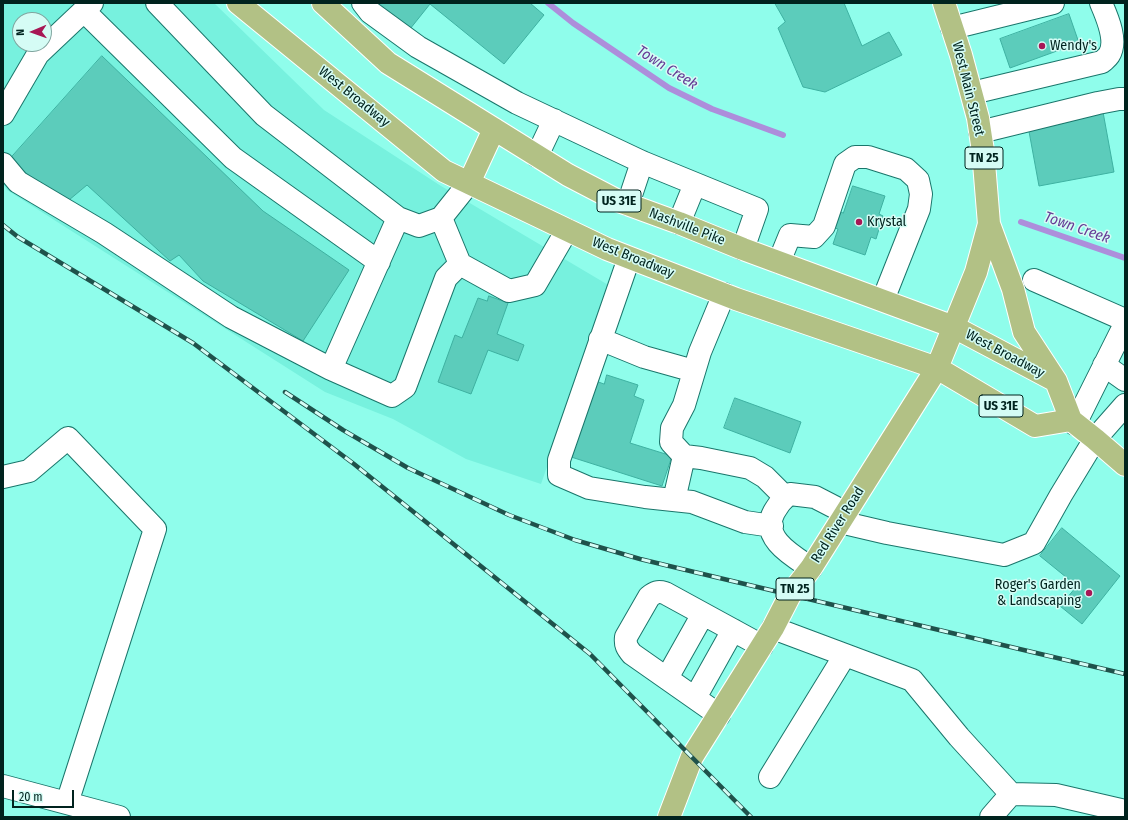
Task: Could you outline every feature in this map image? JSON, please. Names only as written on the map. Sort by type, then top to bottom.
[{"type":"main road","name":"West Broadway","points":[[238,3],[444,171],[607,249],[629,258],[724,294],[937,368],[1035,426],[1073,422]]},
{"type":"main road","name":"Nashville Pike","points":[[323,3],[388,62],[568,175],[616,200],[954,327]]},
{"type":"main road","name":"West Main Street","points":[[944,3],[972,94],[980,132],[989,224]]},
{"type":"main road","points":[[469,183],[494,129]]},
{"type":"main road","points":[[989,224],[1013,289],[1024,332],[1056,381],[1073,422],[1122,457]]},
{"type":"main road","name":"Red River Road","points":[[669,817],[692,757],[768,637],[790,595],[811,568],[937,368],[976,272],[989,224]]},
{"type":"main road","name":"West Broadway","points":[[954,327],[1056,381]]},
{"type":"street","points":[[157,3],[264,114],[398,218],[419,226],[441,218],[469,183]]},
{"type":"street","points":[[363,3],[370,12],[418,47],[517,104],[642,162],[757,209],[743,249]]},
{"type":"street","points":[[952,28],[1053,3]]},
{"type":"street","points":[[972,94],[1102,62],[1109,54],[1112,40],[1109,21],[1101,3]]},
{"type":"street","points":[[3,114],[38,54],[88,7],[233,158],[379,262]]},
{"type":"street","points":[[399,69],[418,47]]},
{"type":"street","points":[[980,132],[1098,103],[1125,99]]},
{"type":"street","points":[[537,156],[554,120]]},
{"type":"street","points":[[779,262],[790,235],[814,237],[824,226],[845,164],[855,157],[868,157],[906,169],[918,180],[921,194],[919,209],[883,300]]},
{"type":"street","points":[[628,204],[642,162]]},
{"type":"street","points":[[3,164],[18,182],[104,233],[231,317],[331,369],[392,396],[405,387],[446,278],[460,264]]},
{"type":"street","points":[[679,223],[695,184]]},
{"type":"street","points":[[331,369],[398,218]]},
{"type":"street","points":[[441,218],[460,264],[510,291],[535,285],[567,230]]},
{"type":"street","points":[[629,258],[558,460],[559,475],[589,488],[645,497],[692,502],[745,522],[772,526]]},
{"type":"street","points":[[1034,280],[1125,320]]},
{"type":"street","points":[[724,294],[700,352],[684,405],[672,428],[671,442],[684,456],[750,468],[765,477],[785,497]]},
{"type":"street","points":[[1073,422],[1125,324]]},
{"type":"street","points":[[600,339],[644,357],[694,371]]},
{"type":"street","points":[[1104,365],[1125,380]]},
{"type":"street","points":[[811,568],[784,549],[773,535],[771,518],[781,500],[790,494],[815,497],[843,517],[887,533],[1004,555],[1034,543],[1095,439],[1125,404]]},
{"type":"street","points":[[3,477],[30,471],[68,438],[155,529],[67,803]]},
{"type":"street","points":[[674,500],[684,456]]},
{"type":"street","points":[[719,715],[627,649],[625,644],[626,637],[649,597],[654,592],[659,591],[665,593],[733,630],[845,655],[912,680],[959,737],[1011,794],[1056,796],[1125,811]]},
{"type":"street","points":[[667,678],[703,614]]},
{"type":"street","points":[[695,698],[733,630]]},
{"type":"street","points":[[770,777],[845,655]]},
{"type":"street","points":[[3,786],[119,817]]},
{"type":"street","points":[[991,817],[1011,794]]},
{"type":"shaded area","points":[[3,3],[214,3],[324,110],[441,186],[610,286],[541,484],[466,459],[393,419],[325,392],[7,190],[3,184]]},
{"type":"building","points":[[378,3],[530,3],[544,15],[504,64],[430,4],[410,29]]},
{"type":"building","points":[[775,3],[844,3],[862,46],[889,32],[902,55],[825,92],[803,87],[778,28],[785,22]]},
{"type":"building","points":[[1069,14],[1079,43],[1010,68],[1000,39]]},
{"type":"building","points":[[102,56],[263,211],[349,270],[303,341],[203,281],[179,255],[170,261],[87,185],[63,205],[10,159]]},
{"type":"building","points":[[1103,112],[1114,172],[1039,186],[1028,126]]},
{"type":"building","name":"Krystal","points":[[853,186],[885,196],[879,214],[883,216],[876,239],[871,237],[865,255],[833,244],[838,229],[835,228],[841,212],[843,213]]},
{"type":"building","points":[[489,296],[508,303],[497,334],[524,345],[518,361],[488,350],[471,394],[438,382],[455,335],[462,338],[478,298],[487,301]]},
{"type":"building","points":[[607,375],[638,385],[634,396],[644,400],[630,443],[672,456],[662,486],[568,456],[593,380],[604,384]]},
{"type":"building","points":[[735,398],[801,422],[790,453],[724,428]]},
{"type":"building","points":[[1062,528],[1120,576],[1082,624],[1060,606],[1077,586],[1040,556]]},
{"type":"waterway","name":"Town Creek","points":[[548,3],[573,23],[669,88],[712,109],[783,135]]},
{"type":"waterway","name":"Town Creek","points":[[1021,222],[1125,258]]},
{"type":"railway","points":[[3,225],[18,237],[193,343],[354,464],[590,654],[751,817]]},
{"type":"railway","points":[[285,392],[343,430],[408,468],[509,515],[575,540],[640,559],[1125,674]]},
{"type":"place","name":"Wendy's","points":[[1042,46]]},
{"type":"place","name":"Krystal","points":[[859,222]]},
{"type":"place","name":"Roger's Garden & Landscaping","points":[[1089,593]]}]
